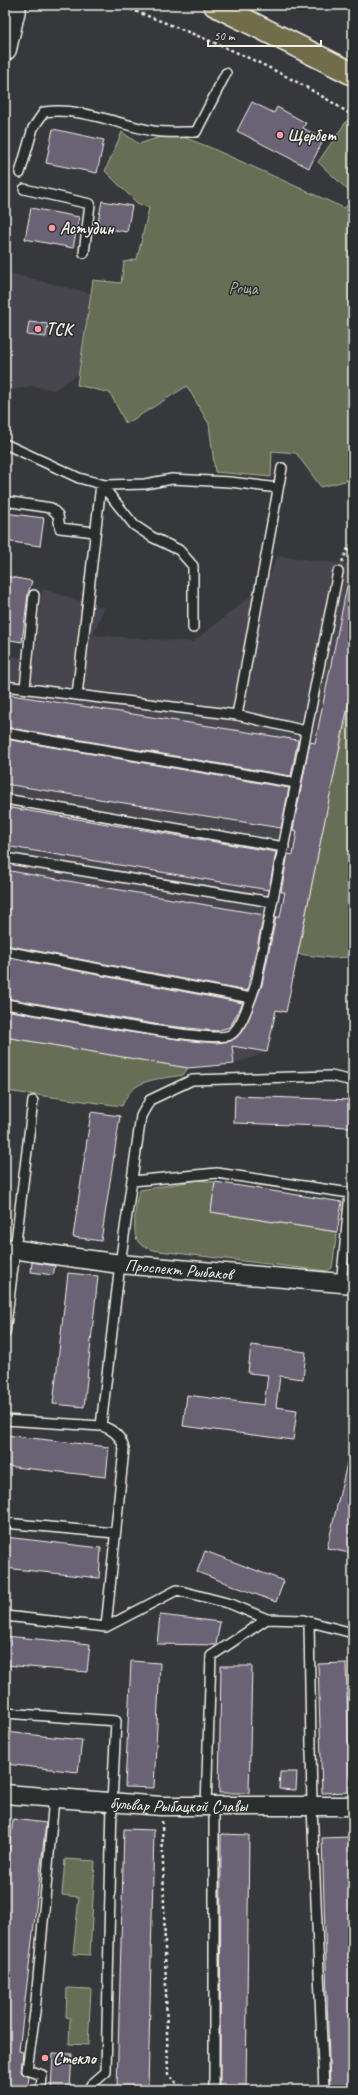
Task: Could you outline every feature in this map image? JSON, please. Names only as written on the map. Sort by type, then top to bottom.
[{"type":"main road","points":[[5,49],[15,5]]},
{"type":"main road","points":[[214,5],[353,74]]},
{"type":"street","name":"Проспект Рыбаков","points":[[10,1248],[120,1264],[347,1284]]},
{"type":"street","name":"бульвар Рыбацкой Славы","points":[[5,1797],[54,1798],[161,1806],[353,1806]]},
{"type":"lane","points":[[20,173],[33,128],[44,112],[56,111],[95,116],[154,131],[196,132],[226,73]]},
{"type":"lane","points":[[24,189],[90,204],[84,253]]},
{"type":"lane","points":[[5,444],[79,478],[101,484],[145,484],[172,479],[230,482],[278,488]]},
{"type":"lane","points":[[237,716],[282,468]]},
{"type":"lane","points":[[77,695],[101,484]]},
{"type":"lane","points":[[101,484],[134,525],[152,537],[179,550],[193,566],[194,628]]},
{"type":"lane","points":[[5,501],[51,508],[58,515],[60,528],[95,532]]},
{"type":"lane","points":[[5,1004],[188,1035],[226,1037],[234,1033],[251,998],[284,847],[338,572]]},
{"type":"lane","points":[[25,688],[34,594]]},
{"type":"lane","points":[[5,686],[237,716],[306,731]]},
{"type":"lane","points":[[5,733],[296,783]]},
{"type":"lane","points":[[5,799],[284,847]]},
{"type":"lane","points":[[5,858],[272,902]]},
{"type":"lane","points":[[5,951],[251,998]]},
{"type":"lane","points":[[101,1426],[120,1264],[141,1116],[150,1100],[192,1080],[331,1076],[353,1081]]},
{"type":"lane","points":[[5,1334],[10,1248],[33,1102]]},
{"type":"lane","points":[[132,1181],[217,1173],[350,1193],[347,1284]]},
{"type":"lane","points":[[5,1420],[101,1426],[118,1435],[124,1449],[106,1627]]},
{"type":"lane","points":[[5,1523],[115,1534]]},
{"type":"lane","points":[[5,1616],[106,1627],[177,1590],[231,1604],[267,1619],[309,1622],[353,1633]]},
{"type":"lane","points":[[214,2090],[210,1807],[211,1656],[267,1619]]},
{"type":"lane","points":[[309,1622],[312,1807],[324,2090]]},
{"type":"lane","points":[[5,1713],[116,1721],[112,1803],[106,2072],[91,2085],[90,2090]]},
{"type":"lane","points":[[41,2090],[42,2075],[27,2070],[35,2012],[54,1798]]},
{"type":"path","points":[[119,5],[209,39],[281,74],[353,116]]},
{"type":"path","points":[[338,572],[349,546],[353,545]]},
{"type":"path","points":[[161,1806],[168,2076],[175,2080],[177,2090]]},
{"type":"shaded area","points":[[5,272],[93,294],[78,374],[54,390],[31,386],[5,391]]},
{"type":"shaded area","points":[[277,556],[353,565],[353,724],[286,1012],[276,1010],[267,1052],[234,1064],[188,1068],[5,1035],[5,655],[34,660],[42,589],[104,608],[93,635],[193,642],[267,583]]},
{"type":"green space","points":[[348,119],[353,123],[353,195],[318,162]]},
{"type":"green space","name":"Роща","points":[[122,132],[139,144],[173,133],[209,147],[344,208],[353,200],[353,479],[321,487],[296,453],[272,451],[271,477],[215,472],[209,424],[187,386],[126,424],[110,393],[77,385],[93,280],[121,283],[124,262],[137,259],[149,208],[137,203],[105,171]]},
{"type":"green space","points":[[353,692],[353,957],[331,958],[298,954],[334,773]]},
{"type":"green space","points":[[5,1037],[188,1068],[183,1075],[155,1079],[139,1085],[127,1097],[122,1106],[5,1091]]},
{"type":"green space","points":[[199,1180],[215,1182],[211,1212],[337,1232],[332,1268],[327,1271],[159,1251],[140,1244],[137,1240],[135,1230],[135,1215],[136,1202],[140,1190]]},
{"type":"green space","points":[[65,1859],[95,1861],[90,1955],[73,1954],[79,1897],[62,1895]]},
{"type":"green space","points":[[67,1988],[91,1989],[88,2045],[69,2044],[70,2018],[66,2017]]},
{"type":"building","name":"Щербет","points":[[252,102],[274,113],[277,107],[306,123],[303,128],[324,139],[309,168],[237,131]]},
{"type":"building","points":[[53,129],[104,140],[97,173],[46,163]]},
{"type":"building","points":[[102,201],[132,206],[127,232],[97,227]]},
{"type":"building","name":"Астудин","points":[[31,208],[79,217],[73,248],[25,239]]},
{"type":"building","name":"ТСК","points":[[29,322],[48,324],[46,337],[27,335]]},
{"type":"building","points":[[5,513],[44,518],[40,546],[5,541]]},
{"type":"building","points":[[5,576],[32,581],[28,594],[22,642],[5,639]]},
{"type":"building","points":[[347,586],[353,586],[353,681],[286,1012],[276,1010],[267,1052],[232,1046],[234,1064],[188,1068],[5,1037],[5,1010],[122,1031],[191,1041],[216,1043],[231,1041],[243,1030],[262,985],[276,917],[280,917],[285,892],[281,892],[288,854],[293,855],[297,831],[293,830],[310,742],[315,743]]},
{"type":"building","points":[[5,694],[298,740],[291,776],[5,727]]},
{"type":"building","points":[[5,739],[289,788],[281,828],[5,784]]},
{"type":"building","points":[[5,807],[276,852],[269,890],[5,846]]},
{"type":"building","points":[[5,870],[264,915],[247,991],[5,945]]},
{"type":"building","points":[[5,957],[243,1003],[230,1027],[216,1031],[160,1025],[5,998]]},
{"type":"building","points":[[235,1096],[353,1100],[353,1127],[234,1123]]},
{"type":"building","points":[[91,1112],[120,1116],[101,1241],[73,1237]]},
{"type":"building","points":[[215,1182],[342,1202],[337,1232],[211,1212]]},
{"type":"building","points":[[32,1262],[55,1266],[53,1275],[31,1272]]},
{"type":"building","points":[[68,1273],[98,1276],[84,1407],[53,1404]]},
{"type":"building","points":[[251,1345],[306,1352],[303,1379],[280,1376],[276,1407],[297,1410],[293,1440],[183,1426],[187,1395],[264,1405],[268,1375],[248,1373]]},
{"type":"building","points":[[5,1435],[109,1447],[106,1477],[5,1466]]},
{"type":"building","points":[[348,1459],[353,1460],[353,1554],[327,1548]]},
{"type":"building","points":[[5,1537],[101,1548],[99,1578],[5,1568]]},
{"type":"building","points":[[205,1551],[284,1581],[276,1602],[197,1572]]},
{"type":"building","points":[[160,1615],[220,1622],[216,1645],[157,1644]]},
{"type":"building","points":[[5,1636],[90,1644],[87,1672],[5,1665]]},
{"type":"building","points":[[131,1661],[160,1663],[154,1788],[125,1787]]},
{"type":"building","points":[[346,1663],[350,1792],[322,1793],[318,1664]]},
{"type":"building","points":[[221,1666],[252,1666],[249,1793],[219,1793]]},
{"type":"building","points":[[5,1732],[82,1740],[78,1772],[5,1764]]},
{"type":"building","points":[[280,1772],[297,1772],[296,1790],[279,1789]]},
{"type":"building","points":[[13,1819],[46,1823],[19,2051],[23,2052],[21,2072],[29,2077],[27,2090],[5,2090],[5,1887]]},
{"type":"building","points":[[124,1829],[154,1830],[148,2090],[117,2090]]},
{"type":"building","points":[[221,1834],[249,1835],[246,2090],[220,2090]]},
{"type":"building","points":[[350,1837],[353,1936],[353,2090],[330,2090],[322,1838]]},
{"type":"building","points":[[53,2053],[72,2054],[70,2090],[51,2090]]},
{"type":"place","name":"Щербет","points":[[280,135]]},
{"type":"place","name":"Астудин","points":[[52,228]]},
{"type":"place","name":"ТСК","points":[[38,329]]},
{"type":"place","name":"Стекло","points":[[45,2058]]}]
